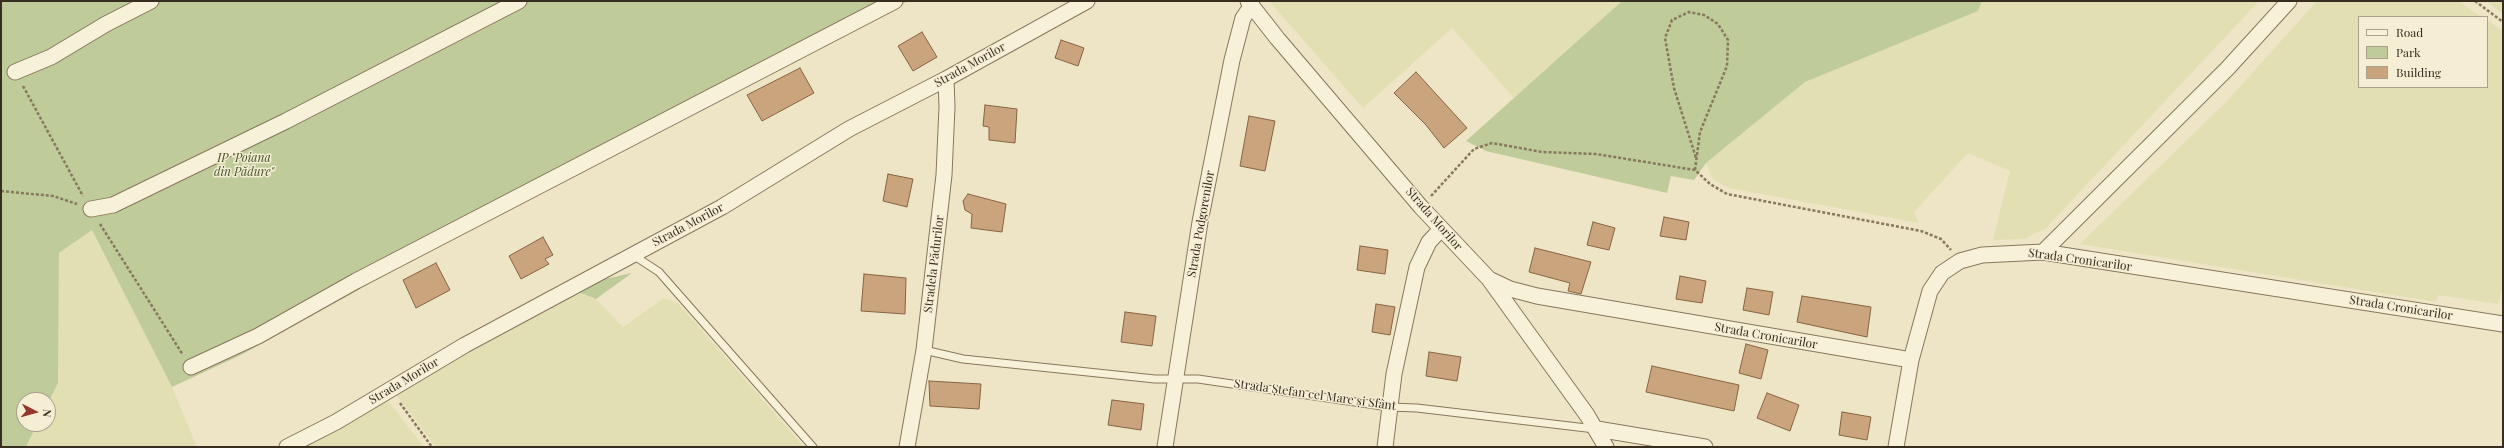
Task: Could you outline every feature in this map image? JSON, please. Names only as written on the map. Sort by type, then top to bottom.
[{"type":"street","points":[[14,72],[51,56],[106,24],[151,1]]},
{"type":"street","points":[[91,209],[113,205],[141,192],[286,121],[519,1]]},
{"type":"street","points":[[191,367],[258,336],[356,281],[895,1]]},
{"type":"street","name":"Strada Morilor","points":[[288,447],[465,346],[722,207],[849,129],[946,79],[1087,1]]},
{"type":"street","points":[[2043,252],[2227,69],[2289,1]]},
{"type":"street","name":"Strada Morilor","points":[[1250,3],[1277,38],[1421,207],[1489,279],[1597,429],[1606,447]]},
{"type":"street","name":"Strada Podgorenilor","points":[[1165,447],[1200,222],[1232,60],[1243,18],[1250,3]]},
{"type":"street","name":"Stradela Pădurilor","points":[[907,447],[924,350],[944,175],[947,107],[946,79]]},
{"type":"street","points":[[1385,447],[1394,374],[1417,267],[1429,242],[1441,229]]},
{"type":"street","name":"Strada Cronicarilor","points":[[1489,279],[1510,289],[1537,296],[1911,360],[1930,291],[1942,273],[1960,261],[1982,255],[2043,252],[2503,324]]},
{"type":"street","points":[[1896,447],[1911,360]]},
{"type":"street","name":"Strada Ștefan cel Mare și Sfânt","points":[[1597,429],[1705,447]]},
{"type":"lane","points":[[632,255],[659,272],[813,447]]},
{"type":"lane","name":"Strada Ștefan cel Mare și Sfânt","points":[[924,350],[963,359],[1175,379],[1198,379],[1389,407],[1418,408],[1597,429]]},
{"type":"path","points":[[2475,1],[2503,22]]},
{"type":"path","points":[[1695,170],[1700,132],[1727,66],[1728,40],[1718,24],[1704,15],[1689,12],[1672,20],[1665,38],[1674,88],[1696,158]]},
{"type":"path","points":[[14,72],[91,209],[191,367]]},
{"type":"path","points":[[1421,207],[1474,148],[1492,143],[1542,152],[1596,154],[1695,170],[1710,184],[1727,194],[1921,231],[1941,239],[1960,261]]},
{"type":"path","points":[[1,191],[53,196],[91,209]]},
{"type":"path","points":[[390,390],[432,447]]},
{"type":"shaded area","points":[[1269,1],[1622,1],[1514,98],[1452,28],[1363,108]]},
{"type":"shaded area","points":[[1982,1],[2259,1],[2046,228],[2024,239],[1993,240],[2010,171],[1968,153],[1914,212],[1919,223],[1729,188],[1713,179],[1706,163],[1805,82],[1978,11]]},
{"type":"shaded area","points":[[2317,1],[2458,1],[2480,16],[2358,16],[2358,88],[2488,88],[2488,21],[2503,31],[2503,285],[2498,304],[2438,295],[2436,302],[2080,244],[2227,101]]},
{"type":"shaded area","points":[[2486,1],[2503,1],[2503,14]]},
{"type":"shaded area","points":[[92,230],[172,387],[197,447],[26,447],[33,432],[56,432],[56,392],[54,392],[58,383],[59,253]]},
{"type":"shaded area","points":[[579,292],[596,299],[623,327],[664,298],[679,304],[804,447],[436,447],[395,393]]},
{"type":"shaded area","points":[[386,398],[424,447],[296,447]]},
{"type":"green space","name":"IP \"Poiana din Pădure\"","points":[[1,1],[908,1],[436,247],[241,355],[172,387],[92,230],[59,253],[58,383],[54,392],[16,392],[16,432],[33,432],[26,447],[1,447]]},
{"type":"green space","points":[[1622,1],[1982,1],[1978,11],[1805,82],[1706,163],[1694,180],[1671,176],[1667,193],[1486,151],[1466,141]]},
{"type":"green space","points":[[632,273],[596,299],[579,292],[600,280]]},
{"type":"building","points":[[922,32],[937,57],[913,71],[898,46]]},
{"type":"building","points":[[1061,40],[1084,48],[1078,66],[1055,58]]},
{"type":"building","points":[[800,68],[814,93],[762,121],[747,95]]},
{"type":"building","points":[[1416,72],[1467,128],[1444,148],[1426,125],[1394,93]]},
{"type":"building","points":[[985,105],[1017,109],[1015,143],[989,140],[989,127],[983,126]]},
{"type":"building","points":[[1249,116],[1275,121],[1265,171],[1240,166]]},
{"type":"building","points":[[888,174],[913,179],[907,207],[883,201]]},
{"type":"building","points":[[968,194],[1006,204],[1002,232],[971,228],[972,214],[965,210],[963,201]]},
{"type":"building","points":[[1664,217],[1689,222],[1686,240],[1660,236]]},
{"type":"building","points":[[1593,222],[1615,228],[1609,250],[1587,245]]},
{"type":"building","points":[[543,237],[553,255],[545,259],[549,264],[521,279],[509,256]]},
{"type":"building","points":[[1360,246],[1388,250],[1385,274],[1357,270]]},
{"type":"building","points":[[1535,248],[1591,262],[1581,294],[1568,291],[1570,283],[1529,272]]},
{"type":"building","points":[[436,263],[450,290],[416,308],[403,280]]},
{"type":"building","points":[[864,274],[906,278],[905,314],[861,311]]},
{"type":"building","points":[[1680,276],[1706,281],[1702,303],[1676,299]]},
{"type":"building","points":[[1747,288],[1773,292],[1769,315],[1743,310]]},
{"type":"building","points":[[1802,296],[1871,307],[1867,337],[1797,322]]},
{"type":"building","points":[[1376,304],[1395,307],[1390,335],[1372,332]]},
{"type":"building","points":[[1125,312],[1156,316],[1152,346],[1121,342]]},
{"type":"building","points":[[1746,344],[1768,350],[1761,379],[1739,373]]},
{"type":"building","points":[[1429,352],[1461,357],[1457,381],[1426,376]]},
{"type":"building","points":[[1652,366],[1739,385],[1734,411],[1646,392]]},
{"type":"building","points":[[929,381],[981,384],[979,409],[930,406]]},
{"type":"building","points":[[1767,393],[1799,405],[1790,431],[1757,418]]},
{"type":"building","points":[[1112,400],[1144,404],[1141,430],[1108,425]]},
{"type":"building","points":[[1842,412],[1871,417],[1867,440],[1839,435]]}]
